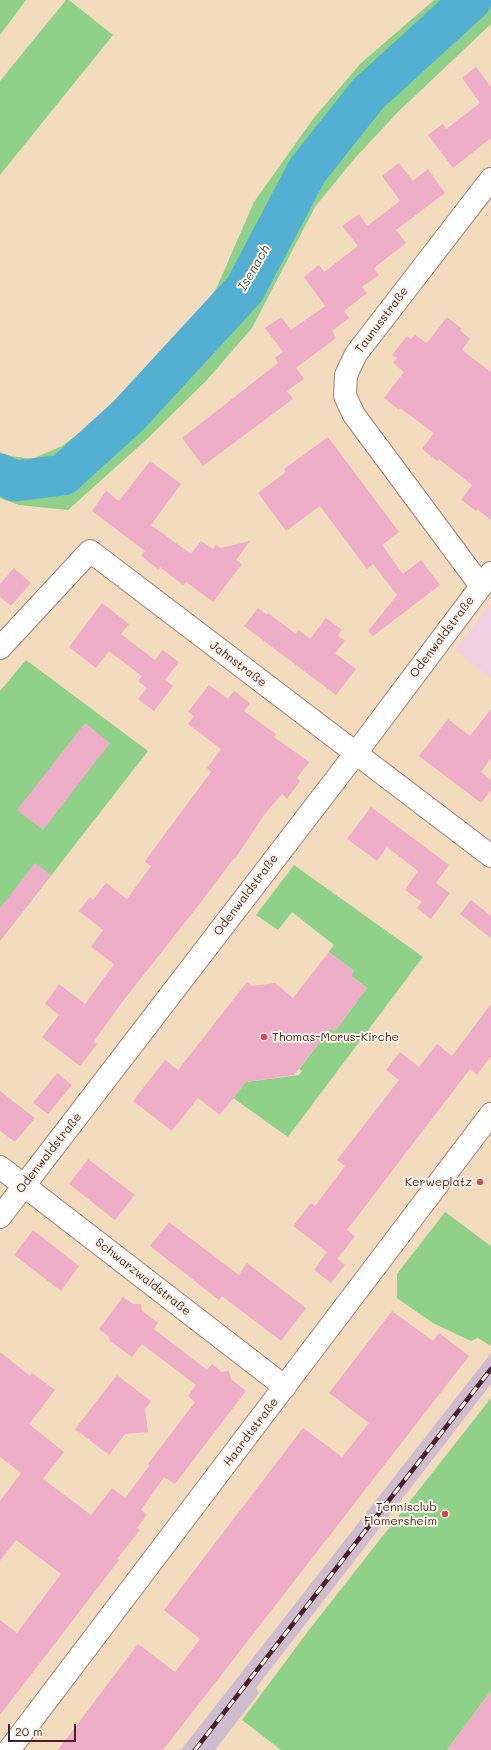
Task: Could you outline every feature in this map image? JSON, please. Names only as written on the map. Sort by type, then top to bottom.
[{"type":"street","name":"Taunusstraße","points":[[486,580],[354,415],[345,396],[346,375],[356,354],[491,179]]},
{"type":"street","name":"Jahnstraße","points":[[0,648],[90,551],[491,856]]},
{"type":"street","name":"Odenwaldstraße","points":[[0,1216],[356,753],[486,580]]},
{"type":"street","name":"Haardtstraße","points":[[9,1750],[491,1114]]},
{"type":"street","name":"Schwarzwaldstraße","points":[[0,1167],[285,1387]]},
{"type":"shaded area","points":[[491,603],[491,678],[455,651]]},
{"type":"shaded area","points":[[491,1353],[491,1384],[256,1688],[259,1693],[215,1750],[181,1750]]},
{"type":"green space","points":[[0,0],[26,0],[0,35]]},
{"type":"green space","points":[[66,0],[69,0],[113,35],[0,175],[0,81]]},
{"type":"green space","points":[[434,0],[491,0],[491,24],[398,112],[355,158],[315,207],[252,328],[206,381],[146,440],[68,510],[19,505],[0,498],[0,452],[5,455],[32,459],[62,446],[89,426],[193,323],[217,287],[254,202],[313,119],[361,63]]},
{"type":"green space","points":[[26,660],[148,751],[0,941],[0,691]]},
{"type":"green space","points":[[294,865],[423,957],[288,1137],[233,1098],[246,1082],[299,1075],[302,1071],[299,1069],[331,1028],[335,1031],[367,988],[351,976],[354,971],[329,952],[334,945],[292,912],[278,930],[256,915]]},
{"type":"green space","points":[[445,1212],[491,1246],[491,1346],[478,1338],[471,1341],[433,1323],[397,1298],[397,1274]]},
{"type":"green space","name":"Tennisclub Flomersheim","points":[[491,1398],[491,1691],[447,1750],[281,1750],[242,1720],[309,1630]]},
{"type":"building","points":[[476,67],[491,87],[491,138],[453,168],[428,135],[443,124],[446,129],[480,103],[462,78]]},
{"type":"building","points":[[399,163],[413,181],[428,169],[445,193],[396,230],[406,243],[374,268],[379,275],[362,287],[367,293],[344,311],[349,318],[332,331],[336,338],[296,368],[304,379],[287,391],[293,399],[203,466],[182,438],[278,363],[275,358],[283,352],[265,328],[281,317],[291,330],[325,306],[304,277],[319,265],[324,272],[358,246],[342,226],[359,214],[367,226],[400,201],[382,176]]},
{"type":"building","points":[[447,317],[462,329],[460,330],[470,339],[462,350],[491,372],[491,520],[477,509],[476,511],[461,500],[472,485],[439,459],[437,461],[422,449],[434,433],[400,408],[399,410],[384,398],[404,372],[393,363],[397,358],[392,355],[407,336],[411,339],[415,335],[427,343]]},
{"type":"building","points":[[328,437],[399,532],[382,545],[403,574],[421,560],[440,585],[373,636],[368,631],[397,595],[373,564],[367,569],[320,506],[286,531],[258,493],[286,472],[284,469]]},
{"type":"building","points":[[150,461],[181,484],[151,525],[191,554],[201,541],[213,549],[216,545],[221,548],[250,541],[236,560],[242,564],[213,602],[186,582],[183,585],[160,567],[159,570],[141,556],[145,551],[92,511],[106,491],[119,501]]},
{"type":"building","points":[[14,568],[31,583],[11,606],[0,597],[0,584]]},
{"type":"building","points":[[102,603],[129,624],[121,634],[155,660],[163,650],[179,662],[165,680],[173,686],[154,711],[138,699],[147,688],[138,681],[142,676],[109,651],[96,668],[69,647]]},
{"type":"building","points":[[258,608],[267,615],[268,613],[296,634],[299,630],[310,639],[326,618],[342,630],[338,636],[345,641],[335,653],[356,669],[336,695],[244,626]]},
{"type":"building","points":[[209,685],[228,699],[234,691],[250,703],[244,711],[276,734],[274,737],[309,762],[297,778],[300,781],[287,799],[282,794],[264,815],[235,859],[234,858],[123,1001],[94,1041],[97,1044],[80,1066],[42,1037],[59,1015],[45,1004],[59,984],[85,1004],[114,964],[91,947],[103,930],[79,911],[90,897],[93,900],[106,883],[127,899],[151,866],[145,861],[211,772],[207,768],[221,749],[188,724],[194,716],[188,712]]},
{"type":"building","points":[[491,709],[491,758],[481,772],[491,780],[491,790],[481,803],[419,756],[448,719],[470,736]]},
{"type":"building","points":[[85,723],[110,743],[43,830],[17,810]]},
{"type":"building","points":[[371,807],[449,865],[436,883],[450,893],[431,919],[417,908],[422,902],[405,890],[418,871],[387,847],[377,861],[347,839]]},
{"type":"building","points":[[35,863],[51,875],[0,941],[0,908]]},
{"type":"building","points":[[471,900],[491,916],[491,938],[460,914]]},
{"type":"building","points":[[329,952],[354,971],[351,976],[367,988],[335,1031],[331,1028],[294,1075],[246,1082],[220,1115],[198,1098],[172,1131],[133,1101],[165,1060],[178,1070],[247,982],[252,986],[275,983],[293,998]]},
{"type":"building","points":[[491,1004],[491,1056],[477,1075],[470,1069],[347,1230],[355,1236],[337,1259],[345,1265],[331,1283],[314,1270],[327,1252],[293,1226],[311,1203],[315,1206],[345,1166],[337,1160],[399,1080],[386,1070],[400,1052],[419,1067],[437,1044],[452,1056]]},
{"type":"building","points":[[57,1073],[72,1085],[48,1114],[33,1103]]},
{"type":"building","points":[[0,1091],[35,1118],[15,1142],[0,1131]]},
{"type":"building","points":[[88,1159],[135,1195],[115,1220],[69,1184]]},
{"type":"building","points":[[169,1222],[239,1275],[247,1263],[306,1308],[281,1341],[222,1296],[219,1300],[150,1246]]},
{"type":"building","points":[[33,1230],[79,1266],[61,1291],[14,1255]]},
{"type":"building","points":[[123,1297],[133,1304],[141,1304],[142,1311],[158,1323],[154,1329],[207,1370],[212,1364],[222,1372],[229,1371],[231,1379],[246,1391],[175,1484],[164,1477],[141,1510],[147,1515],[137,1528],[140,1530],[117,1559],[119,1560],[0,1715],[0,1620],[17,1633],[61,1574],[16,1540],[0,1561],[0,1501],[21,1473],[0,1457],[0,1352],[30,1376],[32,1373],[55,1390],[29,1424],[64,1452],[43,1479],[91,1515],[112,1488],[125,1498],[150,1465],[148,1464],[195,1402],[188,1396],[196,1385],[142,1344],[132,1357],[110,1341],[108,1336],[99,1329]]},
{"type":"building","points":[[392,1311],[433,1341],[439,1333],[469,1356],[163,1750],[58,1750],[138,1644],[175,1672],[200,1639],[164,1610],[303,1428],[342,1457],[369,1423],[329,1393]]},
{"type":"building","points":[[117,1375],[151,1401],[145,1409],[148,1432],[125,1434],[109,1455],[75,1429]]},
{"type":"building","points":[[491,1691],[491,1750],[447,1750],[472,1716]]},
{"type":"waterway","name":"Isenach","points":[[0,474],[15,481],[63,475],[128,416],[245,289],[307,171],[368,94],[471,0]]},
{"type":"railway","points":[[195,1750],[491,1369]]},
{"type":"place","name":"Thomas-Morus-Kirche","points":[[264,1037]]},
{"type":"place","name":"Kerweplatz","points":[[480,1182]]},
{"type":"place","name":"Tennisclub Flomersheim","points":[[445,1514]]}]
